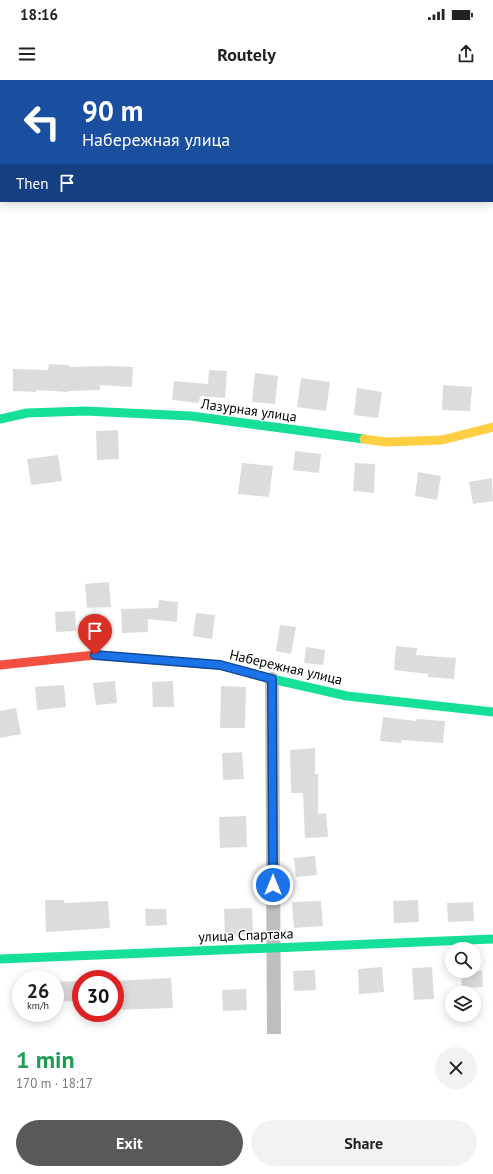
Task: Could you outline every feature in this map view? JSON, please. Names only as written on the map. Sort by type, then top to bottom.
[{"type":"street","name":"Лазурная улица","points":[[0,418],[28,413],[85,411],[191,416],[386,442],[442,440],[493,427]]},
{"type":"street","name":"Набережная улица","points":[[0,665],[95,655],[220,665],[272,679],[347,696],[493,712]]},
{"type":"street","points":[[272,679],[274,1034]]},
{"type":"street","name":"улица Спартака","points":[[0,959],[493,939]]},
{"type":"building","points":[[49,364],[69,365],[69,367],[133,367],[132,387],[100,385],[100,390],[68,392],[36,390],[36,392],[13,391],[13,369],[48,370]]},
{"type":"building","points":[[209,370],[227,371],[225,398],[200,396],[199,403],[172,400],[174,381],[208,384]]},
{"type":"building","points":[[255,373],[278,376],[275,404],[252,402]]},
{"type":"building","points":[[301,378],[330,382],[326,411],[297,407]]},
{"type":"building","points":[[443,385],[472,387],[470,411],[442,410]]},
{"type":"building","points":[[357,388],[382,392],[378,418],[354,415]]},
{"type":"building","points":[[118,430],[119,459],[97,460],[96,431]]},
{"type":"building","points":[[295,451],[321,454],[319,473],[293,470]]},
{"type":"building","points":[[58,455],[62,481],[31,485],[27,459]]},
{"type":"building","points":[[242,463],[273,466],[269,497],[238,494]]},
{"type":"building","points":[[355,463],[375,464],[374,493],[353,491]]},
{"type":"building","points":[[418,472],[441,476],[437,500],[415,496]]},
{"type":"building","points":[[492,478],[493,501],[473,504],[469,482]]},
{"type":"building","points":[[109,582],[111,607],[87,608],[85,584]]},
{"type":"building","points":[[159,600],[178,602],[177,622],[148,619],[148,632],[122,633],[121,609],[158,608]]},
{"type":"building","points":[[75,611],[76,631],[56,632],[55,612]]},
{"type":"building","points":[[196,613],[215,615],[212,639],[193,636]]},
{"type":"building","points":[[280,625],[296,627],[291,654],[276,651]]},
{"type":"building","points":[[396,646],[417,648],[416,655],[456,658],[454,679],[428,677],[428,674],[394,670]]},
{"type":"building","points":[[306,647],[325,650],[323,665],[304,663]]},
{"type":"building","points":[[115,681],[117,703],[96,705],[93,683]]},
{"type":"building","points":[[173,681],[174,707],[153,707],[152,682]]},
{"type":"building","points":[[64,685],[66,707],[37,710],[35,687]]},
{"type":"building","points":[[221,686],[246,687],[245,728],[220,728]]},
{"type":"building","points":[[16,708],[21,734],[0,738],[0,711]]},
{"type":"building","points":[[383,717],[416,721],[417,719],[445,721],[443,743],[401,740],[401,743],[380,741]]},
{"type":"building","points":[[315,748],[315,774],[318,774],[318,814],[326,813],[328,837],[305,838],[303,793],[291,793],[290,750]]},
{"type":"building","points":[[242,752],[244,779],[223,780],[222,753]]},
{"type":"building","points":[[246,816],[247,847],[220,848],[219,817]]},
{"type":"building","points":[[315,856],[317,875],[296,877],[294,858]]},
{"type":"building","points":[[45,900],[64,900],[64,903],[108,901],[110,928],[46,932]]},
{"type":"building","points":[[418,900],[419,922],[394,923],[393,901]]},
{"type":"building","points":[[321,901],[323,926],[294,928],[292,902]]},
{"type":"building","points":[[473,902],[474,921],[448,922],[447,903]]},
{"type":"building","points":[[252,908],[253,935],[225,936],[224,909]]},
{"type":"building","points":[[145,909],[166,909],[167,925],[146,926]]},
{"type":"building","points":[[382,967],[384,992],[359,994],[358,969]]},
{"type":"building","points":[[432,967],[434,999],[414,1000],[412,968]]},
{"type":"building","points":[[315,970],[316,990],[294,991],[293,971]]},
{"type":"building","points":[[482,971],[483,987],[462,986],[461,978],[481,978]]},
{"type":"building","points":[[171,978],[173,1008],[124,1010],[124,981]]},
{"type":"building","points":[[72,981],[72,1001],[64,1002],[64,982]]},
{"type":"building","points":[[246,989],[247,1010],[223,1011],[222,990]]},
{"type":"traffic: fast","points":[[0,419],[27,413],[85,411],[191,416],[364,439]]},
{"type":"traffic: fast","points":[[205,664],[220,665],[272,679],[347,696],[493,712]]},
{"type":"traffic: fast","points":[[0,959],[493,939]]},
{"type":"traffic: slow","points":[[364,439],[386,442],[442,440],[493,427]]},
{"type":"traffic: jam","points":[[0,665],[95,655],[205,664]]},
{"type":"route","points":[[95,655],[220,665],[272,679],[273,885]]}]
